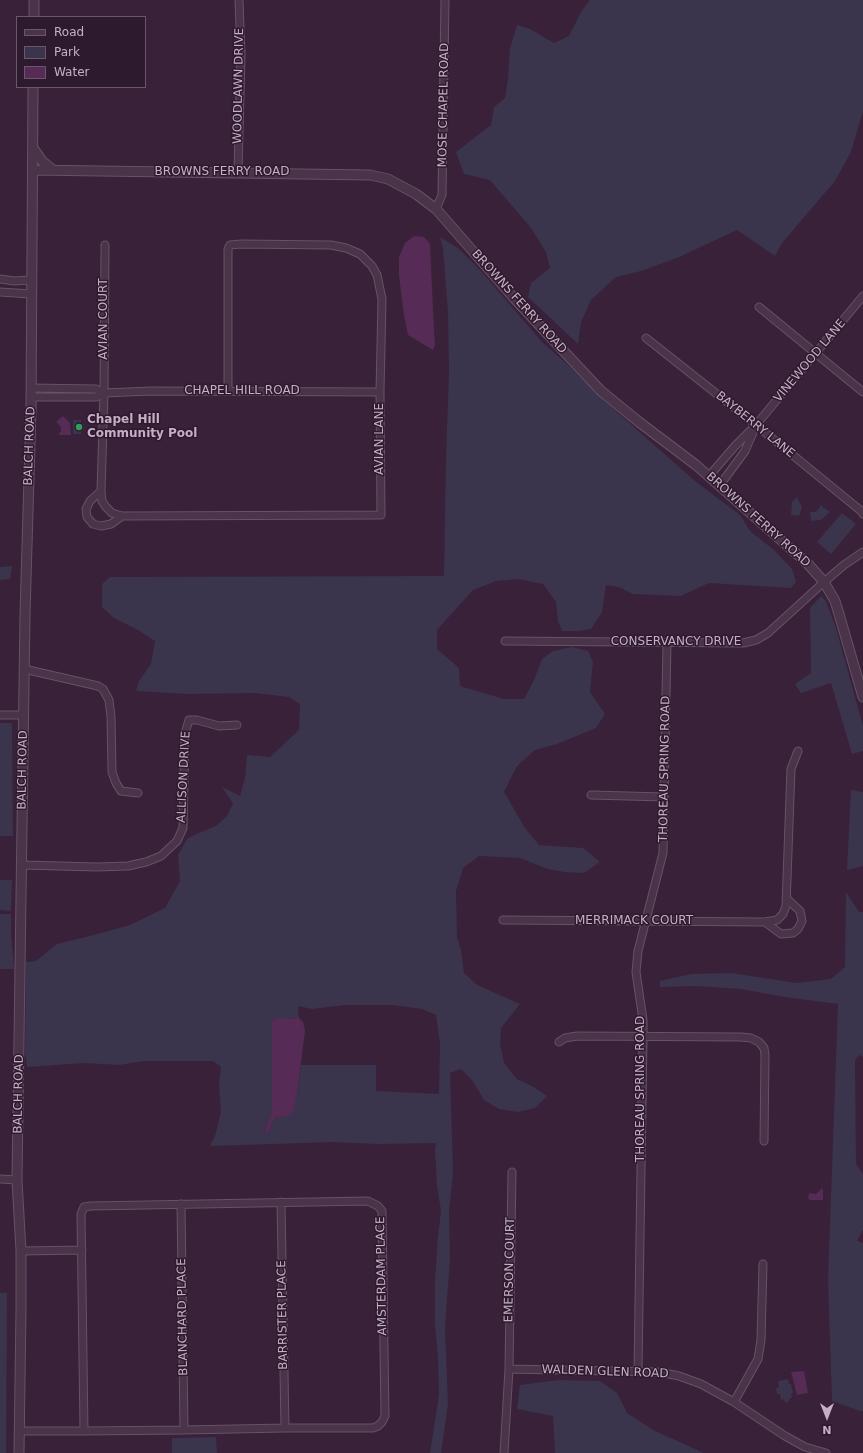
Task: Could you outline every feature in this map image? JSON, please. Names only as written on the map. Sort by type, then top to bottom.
[{"type":"street","points":[[34,0],[34,16]]},
{"type":"street","name":"WOODLAWN DRIVE","points":[[238,172],[241,55],[239,0]]},
{"type":"street","name":"MOSE CHAPEL ROAD","points":[[436,209],[442,196],[445,0]]},
{"type":"street","name":"BALCH ROAD","points":[[19,1453],[21,1251],[17,1180],[25,582],[31,392],[33,88]]},
{"type":"street","points":[[33,148],[42,161],[53,170]]},
{"type":"street","name":"BROWNS FERRY ROAD","points":[[33,170],[370,175],[388,179],[416,194],[436,209],[513,297],[601,391],[638,422],[696,465],[720,485],[808,564],[824,582],[835,602],[863,697]]},
{"type":"street","name":"AVIAN COURT","points":[[104,393],[105,245]]},
{"type":"street","name":"AVIAN LANE","points":[[122,516],[381,515],[380,392],[382,299],[377,275],[372,266],[360,254],[346,248],[331,245],[230,245],[228,249],[228,391]]},
{"type":"street","points":[[0,279],[14,281],[31,280]]},
{"type":"street","points":[[0,292],[31,294]]},
{"type":"street","name":"VINEWOOD LANE","points":[[709,476],[735,446],[756,425],[816,355],[863,296]]},
{"type":"street","points":[[759,308],[863,392]]},
{"type":"street","name":"BAYBERRY LANE","points":[[646,338],[756,425],[863,514]]},
{"type":"street","name":"CHAPEL HILL ROAD","points":[[31,392],[96,397],[104,393],[151,391],[380,392]]},
{"type":"street","points":[[104,393],[102,501],[112,513],[122,516]]},
{"type":"street","name":"VINEWOOD LANE","points":[[720,485],[745,451],[756,425]]},
{"type":"street","points":[[101,491],[90,501],[86,509],[87,517],[93,524],[101,526],[111,524],[122,516]]},
{"type":"street","name":"CONSERVANCY DRIVE","points":[[505,641],[743,643],[756,640],[768,633],[824,582],[844,565],[863,552]]},
{"type":"street","name":"THOREAU SPRING ROAD","points":[[638,1371],[643,1037],[642,1012],[636,972],[638,951],[662,860],[667,642]]},
{"type":"street","points":[[24,669],[98,686],[103,690],[109,700],[111,717],[112,772],[121,791],[138,793]]},
{"type":"street","points":[[0,715],[23,715]]},
{"type":"street","name":"ALLISON DRIVE","points":[[22,865],[97,867],[128,866],[146,862],[161,856],[177,841],[183,828],[185,733],[189,720],[197,720],[219,726],[237,725]]},
{"type":"street","name":"MERRIMACK COURT","points":[[503,920],[766,922],[777,920],[783,914],[786,898],[791,769],[798,751]]},
{"type":"street","points":[[591,795],[664,797]]},
{"type":"street","points":[[766,922],[781,934],[793,933],[798,928],[802,921],[800,911],[786,898]]},
{"type":"street","points":[[559,1042],[566,1038],[577,1036],[751,1038],[759,1042],[764,1048],[766,1055],[764,1141]]},
{"type":"street","name":"EMERSON COURT","points":[[504,1453],[509,1369],[512,1172]]},
{"type":"street","points":[[0,1179],[17,1180]]},
{"type":"street","name":"AMSTERDAM PLACE","points":[[20,1431],[84,1431],[184,1430],[285,1428],[373,1428],[382,1422],[385,1416],[382,1211],[378,1206],[368,1201],[84,1207],[81,1214],[84,1431]]},
{"type":"street","name":"BARRISTER PLACE","points":[[281,1202],[285,1428]]},
{"type":"street","name":"BLANCHARD PLACE","points":[[181,1204],[184,1430]]},
{"type":"street","points":[[21,1251],[82,1250]]},
{"type":"street","points":[[734,1402],[758,1359],[762,1340],[763,1264]]},
{"type":"street","name":"WALDEN GLEN ROAD","points":[[509,1369],[638,1371],[659,1372],[679,1376],[701,1384],[734,1402],[785,1436],[805,1447],[826,1453]]},
{"type":"green space","points":[[590,0],[863,0],[863,111],[851,152],[835,181],[782,243],[775,256],[737,230],[677,258],[641,271],[616,277],[591,300],[581,322],[578,344],[528,297],[531,283],[550,268],[546,252],[531,228],[490,180],[464,174],[456,152],[491,125],[494,107],[505,98],[510,48],[517,25],[530,29],[554,43],[569,36],[581,12]]},
{"type":"green space","points":[[440,237],[458,248],[482,272],[542,342],[566,363],[600,397],[695,481],[740,515],[750,531],[774,550],[792,569],[796,582],[791,588],[709,583],[681,596],[633,594],[619,587],[606,585],[602,612],[591,629],[562,631],[558,621],[556,602],[543,584],[518,579],[496,581],[473,590],[437,630],[437,649],[459,668],[460,686],[504,699],[524,699],[534,680],[542,659],[553,651],[572,647],[588,651],[593,662],[590,692],[605,714],[596,728],[557,744],[535,750],[517,766],[504,792],[525,828],[539,845],[583,848],[600,862],[584,873],[564,872],[548,869],[520,858],[479,856],[463,868],[456,891],[457,937],[461,950],[464,973],[477,985],[520,1004],[501,1028],[500,1044],[504,1063],[517,1079],[534,1087],[547,1096],[535,1108],[518,1112],[499,1109],[484,1100],[472,1080],[461,1069],[450,1073],[453,1173],[449,1211],[450,1259],[445,1328],[448,1404],[441,1453],[430,1453],[439,1395],[435,1324],[435,1280],[441,1211],[437,1185],[436,1143],[377,1144],[334,1142],[210,1146],[215,1136],[221,1112],[219,1085],[221,1067],[213,1061],[144,1061],[119,1065],[84,1063],[27,1067],[25,1053],[26,962],[36,961],[57,944],[130,925],[165,908],[180,881],[178,855],[187,839],[216,826],[227,816],[233,803],[222,787],[240,796],[245,778],[247,755],[270,757],[299,730],[300,704],[289,697],[254,693],[187,694],[136,691],[139,681],[151,664],[155,641],[138,630],[114,618],[102,607],[102,584],[110,577],[444,576],[449,371],[448,312],[443,249]],"holes":[[[345,1005],[392,1005],[422,1009],[436,1015],[440,1043],[439,1094],[376,1091],[376,1065],[301,1065],[297,1094],[285,1116],[276,1117],[267,1134],[264,1133],[272,1114],[272,1033],[288,1018],[299,1018],[298,1006],[312,1009]]]},
{"type":"green space","name":"Chapel Hill Community Pool","points":[[73,420],[81,420],[81,423],[84,425],[84,429],[81,431],[81,434],[73,434]]},
{"type":"green space","points":[[797,497],[802,507],[799,516],[791,515],[792,502]]},
{"type":"green space","points":[[820,505],[830,512],[821,520],[811,521],[810,512],[816,512]]},
{"type":"green space","points":[[842,513],[856,524],[831,554],[817,542]]},
{"type":"green space","points":[[12,566],[10,579],[0,580],[0,567]]},
{"type":"green space","points":[[821,596],[826,601],[836,628],[863,726],[863,751],[852,754],[831,683],[801,693],[795,684],[811,673],[810,608]]},
{"type":"green space","points":[[0,723],[12,723],[13,836],[0,836]]},
{"type":"green space","points":[[851,790],[863,792],[863,866],[847,870]]},
{"type":"green space","points":[[0,880],[12,880],[11,911],[0,910]]},
{"type":"green space","points":[[846,892],[859,912],[863,912],[863,1057],[859,1055],[855,1060],[856,1164],[863,1174],[863,1230],[857,1241],[863,1243],[863,1411],[832,1401],[828,1279],[838,1004],[741,989],[696,986],[660,987],[660,981],[691,974],[732,973],[796,983],[831,979],[845,967]]},
{"type":"green space","points":[[0,914],[11,914],[14,969],[0,969]]},
{"type":"green space","points":[[0,1293],[7,1293],[6,1453],[0,1453]]},
{"type":"green space","points":[[788,1379],[793,1393],[791,1394],[792,1398],[790,1398],[786,1403],[783,1399],[781,1400],[780,1394],[777,1394],[776,1388],[779,1387],[778,1381]]},
{"type":"green space","points":[[558,1380],[600,1381],[617,1393],[627,1413],[653,1430],[704,1453],[555,1453],[553,1416],[517,1409],[520,1385]]},
{"type":"green space","points":[[216,1437],[217,1453],[172,1453],[172,1438]]},
{"type":"water","points":[[414,236],[424,237],[430,244],[435,345],[433,350],[408,335],[404,315],[399,276],[399,257],[405,243]]},
{"type":"water","points":[[63,416],[70,423],[71,435],[59,435],[61,432],[61,427],[56,422]]},
{"type":"water","points":[[299,1018],[303,1022],[305,1031],[297,1094],[293,1112],[286,1116],[276,1117],[267,1134],[264,1133],[272,1113],[272,1022],[274,1019]]},
{"type":"water","points":[[822,1188],[823,1200],[810,1200],[808,1198],[809,1193],[816,1194]]},
{"type":"water","points":[[804,1371],[808,1393],[797,1395],[791,1372]]},
{"type":"place","name":"Chapel Hill Community Pool","points":[[79,427]]}]
